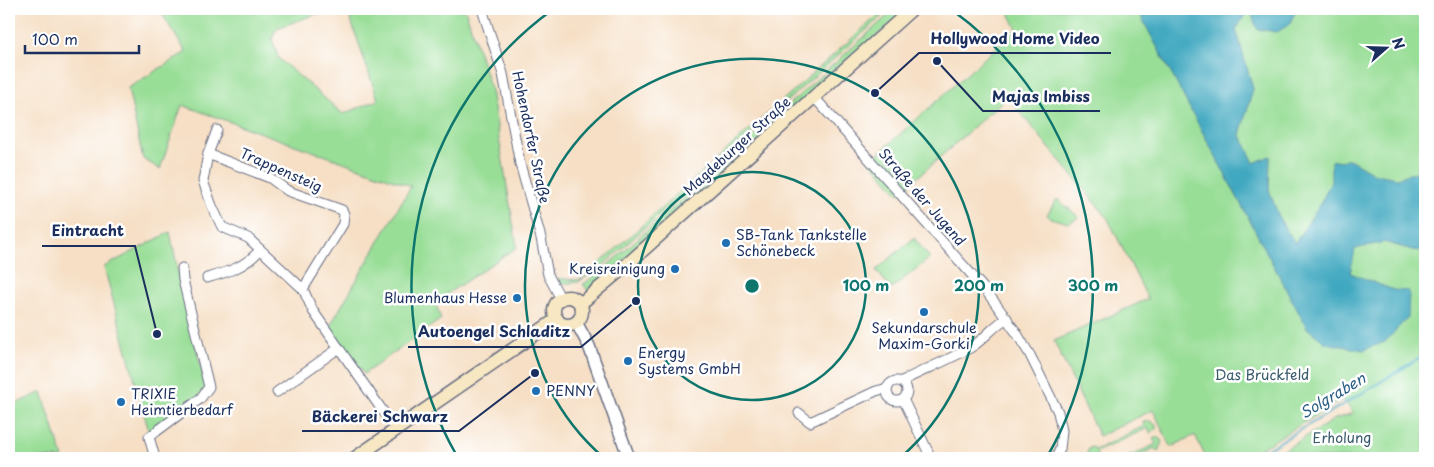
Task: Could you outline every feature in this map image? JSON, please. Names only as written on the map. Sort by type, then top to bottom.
[{"type":"main road","name":"Magdeburger Straße","points":[[580,304],[628,264],[912,9]]},
{"type":"main road","points":[[570,297],[576,299],[580,304],[582,313],[576,322],[565,324],[555,314],[555,307],[561,299],[570,297]]},
{"type":"main road","points":[[355,458],[558,319]]},
{"type":"street","name":"Hohendorfer Straße","points":[[482,9],[503,74],[520,164],[541,238],[548,275],[561,299]]},
{"type":"street","name":"Straße der Jugend","points":[[814,97],[987,292],[1006,318],[1030,355],[1058,412],[1062,431],[1060,448],[1056,458]]},
{"type":"street","points":[[217,130],[208,154],[203,181],[222,227],[248,238],[303,290],[313,311],[396,430]]},
{"type":"street","name":"Trappensteig","points":[[208,154],[270,178],[288,191],[342,210],[344,214],[343,224],[303,290]]},
{"type":"street","points":[[207,278],[235,270],[255,256],[260,250]]},
{"type":"street","points":[[155,458],[149,437],[200,399],[209,388],[183,280],[182,268]]},
{"type":"street","points":[[902,381],[908,390],[907,394],[903,399],[892,399],[888,395],[888,388],[892,382],[902,381],[970,348],[982,339],[995,325],[1006,318]]},
{"type":"street","points":[[576,322],[589,346],[629,458]]},
{"type":"street","points":[[277,392],[339,348]]},
{"type":"street","points":[[799,413],[810,422],[876,391],[888,388]]},
{"type":"street","points":[[903,399],[931,458]]},
{"type":"green space","points":[[159,9],[331,9],[277,28],[272,38],[278,58],[343,114],[378,100],[347,9],[465,9],[491,90],[517,247],[435,302],[441,319],[364,374],[330,326],[411,186],[182,105],[160,169],[143,159],[128,88],[186,52]]},
{"type":"green space","points":[[885,9],[890,9],[599,269],[578,282],[561,284],[558,279],[582,279]]},
{"type":"green space","points":[[895,9],[907,9],[829,78],[825,72]]},
{"type":"green space","points":[[1007,9],[1137,9],[1307,328],[1326,343],[1393,290],[1350,273],[1355,249],[1384,242],[1413,250],[1425,251],[1425,458],[1271,458],[1335,419],[1353,413],[1343,399],[1245,458],[1206,458],[1195,435],[1171,447],[1153,410],[1099,436],[1054,341],[1148,299],[1107,217],[1007,97],[899,194],[870,161],[1017,29]]},
{"type":"green space","points":[[1248,9],[1250,9],[1258,29],[1290,24],[1296,9],[1425,9],[1425,171],[1397,178],[1375,174],[1351,160],[1331,161],[1332,181],[1322,201],[1295,244],[1280,220],[1269,190],[1270,156],[1254,163],[1240,134],[1253,89],[1236,30]]},
{"type":"green space","points":[[823,74],[828,79],[726,172],[588,291],[583,284],[601,271]]},
{"type":"green space","points":[[1057,199],[1079,217],[1069,223],[1050,218],[1047,215]]},
{"type":"green space","points":[[170,232],[206,388],[199,396],[149,432],[104,267]]},
{"type":"green space","points":[[914,238],[930,258],[891,289],[876,270]]},
{"type":"green space","points":[[42,392],[63,458],[9,458],[9,407]]},
{"type":"green space","points":[[1150,421],[1156,425],[1156,429],[1150,433],[1148,428],[1096,452],[1098,458],[1087,458],[1089,448],[1093,447],[1095,450],[1144,426],[1143,422]]},
{"type":"green space","points":[[1157,437],[1162,441],[1160,450],[1157,451],[1155,448],[1133,458],[1126,458],[1156,444],[1153,439]]},
{"type":"water","points":[[1137,9],[1248,9],[1236,30],[1253,89],[1240,134],[1254,163],[1270,156],[1269,190],[1280,220],[1295,243],[1322,201],[1331,181],[1331,161],[1351,160],[1375,174],[1397,178],[1425,171],[1425,251],[1413,250],[1384,242],[1355,249],[1350,273],[1393,290],[1409,291],[1408,317],[1385,342],[1363,350],[1326,343],[1307,328]]},
{"type":"water","points":[[1250,9],[1296,9],[1290,24],[1277,32],[1257,29]]},
{"type":"waterway","name":"Solgraben","points":[[1253,458],[1425,354]]},
{"type":"place","name":"Majas Imbiss","points":[[937,61]]},
{"type":"place","name":"Hollywood Home Video","points":[[875,93]]},
{"type":"place","name":"SB-Tank Tankstelle Schönebeck","points":[[726,243]]},
{"type":"place","name":"Kreisreinigung","points":[[675,269]]},
{"type":"place","name":"Blumenhaus Hesse","points":[[517,298]]},
{"type":"place","name":"Autoengel Schladitz","points":[[636,301]]},
{"type":"place","name":"Sekundarschule Maxim-Gorki","points":[[924,312]]},
{"type":"place","name":"Eintracht","points":[[157,334]]},
{"type":"place","name":"Energy Systems GmbH","points":[[628,361]]},
{"type":"place","name":"Bäckerei Schwarz","points":[[535,373]]},
{"type":"place","name":"PENNY","points":[[536,391]]},
{"type":"place","name":"TRIXIE Heimtierbedarf","points":[[121,402]]},
{"type":"park label","name":"Das Brückfeld","points":[[1262,375]]},
{"type":"park label","name":"Erholung","points":[[1342,438]]}]
